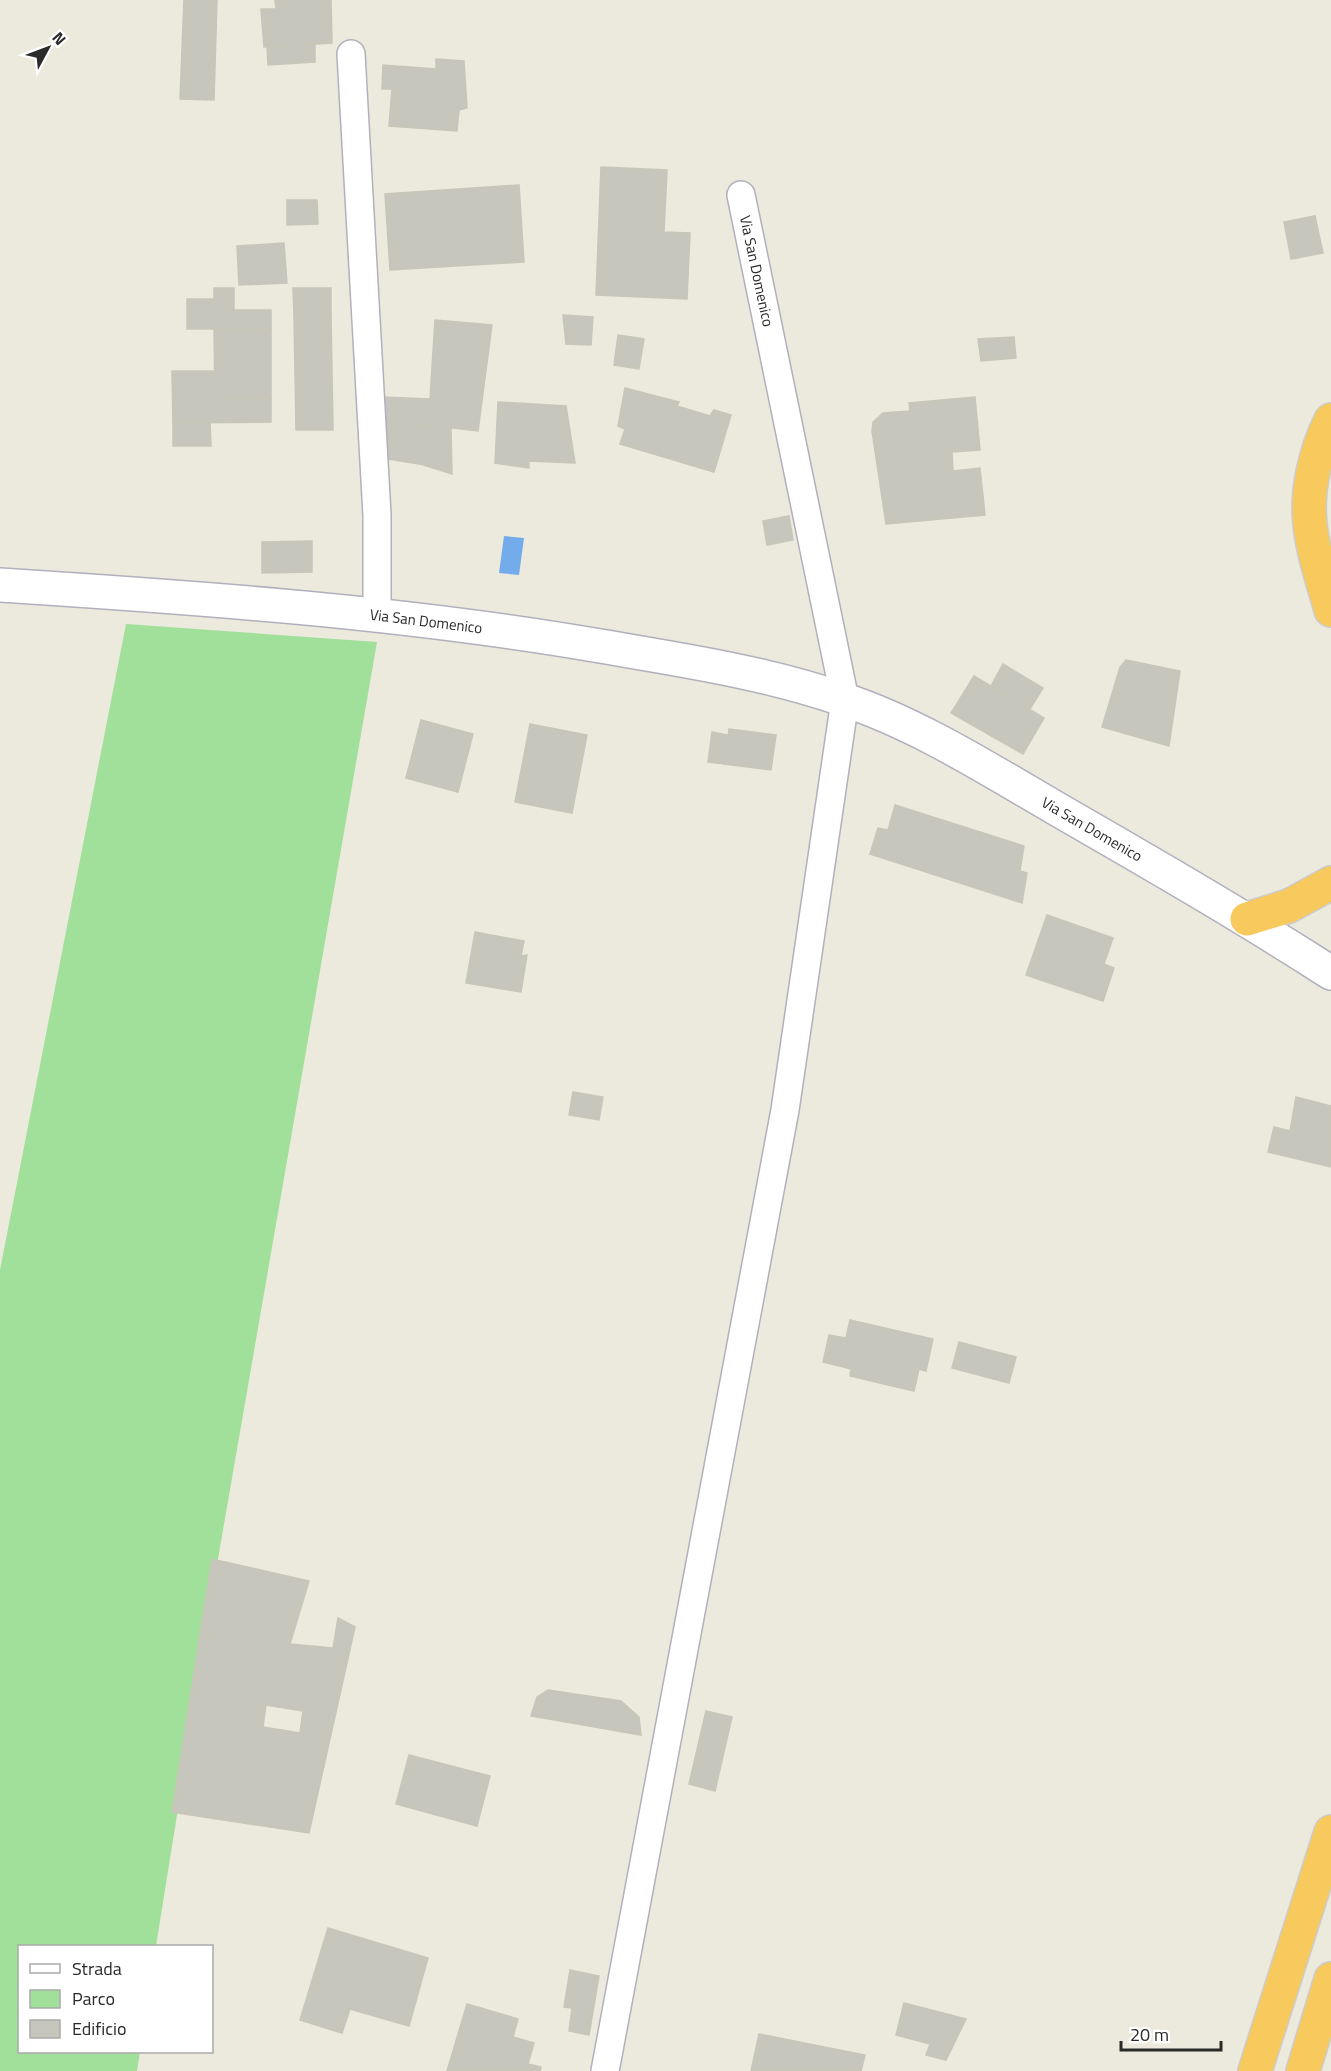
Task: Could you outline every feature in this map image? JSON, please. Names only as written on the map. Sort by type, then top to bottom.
[{"type":"highway","points":[[1331,420],[1315,463],[1310,492],[1310,523],[1331,610]]},
{"type":"highway","points":[[1247,919],[1289,906],[1331,883]]},
{"type":"highway","points":[[1255,2071],[1331,1832]]},
{"type":"highway","points":[[1303,2071],[1331,1979]]},
{"type":"street","points":[[351,54],[377,515],[377,615]]},
{"type":"street","name":"Via San Domenico","points":[[741,195],[845,700]]},
{"type":"street","name":"Via San Domenico","points":[[0,585],[145,594],[377,615],[509,630],[762,675],[845,700],[908,726],[1000,776],[1247,919],[1331,973]]},
{"type":"street","points":[[605,2071],[785,1110],[845,700]]},
{"type":"green space","points":[[126,624],[377,642],[219,1553],[156,1945],[18,1945],[18,2053],[140,2053],[137,2071],[0,2071],[0,1270]]},
{"type":"water","points":[[504,536],[524,538],[519,575],[499,573]]},
{"type":"building","points":[[184,0],[217,0],[214,100],[180,99]]},
{"type":"building","points":[[275,0],[331,0],[332,43],[264,47],[261,9],[276,9]]},
{"type":"building","points":[[315,44],[315,62],[268,65],[267,47]]},
{"type":"building","points":[[436,59],[464,61],[467,108],[459,110],[457,131],[389,126],[392,89],[382,89],[383,65],[436,69]]},
{"type":"building","points":[[601,167],[667,170],[664,232],[690,233],[687,299],[596,295]]},
{"type":"building","points":[[519,185],[524,262],[390,270],[385,194]]},
{"type":"building","points":[[287,200],[317,200],[318,224],[287,225]]},
{"type":"building","points":[[1315,216],[1323,253],[1291,259],[1284,222]]},
{"type":"building","points":[[284,243],[287,283],[239,285],[237,246]]},
{"type":"building","points":[[214,288],[234,288],[234,329],[214,329]]},
{"type":"building","points":[[293,288],[331,288],[331,315],[294,315]]},
{"type":"building","points":[[187,299],[214,299],[214,329],[187,329]]},
{"type":"building","points":[[234,310],[271,310],[271,329],[234,329]]},
{"type":"building","points":[[294,315],[331,315],[333,430],[296,430]]},
{"type":"building","points":[[563,315],[593,317],[591,345],[566,344]]},
{"type":"building","points":[[435,320],[492,325],[478,431],[417,424],[420,464],[382,458],[382,397],[430,399]]},
{"type":"building","points":[[214,329],[271,329],[271,399],[215,399]]},
{"type":"building","points":[[618,335],[644,339],[639,369],[614,365]]},
{"type":"building","points":[[1014,337],[1016,358],[981,361],[978,339]]},
{"type":"building","points":[[172,371],[215,371],[215,399],[271,399],[271,422],[173,423]]},
{"type":"building","points":[[625,388],[679,402],[677,406],[710,416],[714,410],[731,415],[714,472],[620,444],[625,429],[618,426]]},
{"type":"building","points":[[975,397],[980,450],[952,452],[953,471],[980,468],[985,515],[886,524],[872,431],[873,422],[883,413],[910,411],[909,403]]},
{"type":"building","points":[[498,402],[566,406],[575,463],[529,461],[529,468],[495,463]]},
{"type":"building","points":[[210,422],[211,446],[173,446],[173,423]]},
{"type":"building","points":[[417,424],[451,428],[452,474],[420,464]]},
{"type":"building","points":[[789,516],[793,540],[767,545],[763,521]]},
{"type":"building","points":[[312,541],[312,572],[262,573],[262,542]]},
{"type":"building","points":[[1126,660],[1180,671],[1169,746],[1102,727],[1120,667]]},
{"type":"building","points":[[1003,664],[1043,688],[1030,709],[991,686]]},
{"type":"building","points":[[974,676],[1044,718],[1023,754],[951,713]]},
{"type":"building","points":[[421,720],[473,734],[458,792],[406,778]]},
{"type":"building","points":[[530,724],[587,735],[572,813],[515,802]]},
{"type":"building","points":[[729,729],[776,735],[771,770],[724,764]]},
{"type":"building","points":[[712,732],[728,735],[724,764],[708,762]]},
{"type":"building","points":[[895,805],[1024,846],[1020,871],[1027,873],[1022,903],[870,854],[878,828],[888,830]]},
{"type":"building","points":[[1047,915],[1113,938],[1104,964],[1114,968],[1103,1001],[1026,975]]},
{"type":"building","points":[[475,932],[524,941],[521,956],[527,955],[521,992],[466,983]]},
{"type":"building","points":[[573,1092],[603,1097],[599,1120],[569,1115]]},
{"type":"building","points":[[1296,1097],[1331,1106],[1331,1167],[1268,1152],[1274,1127],[1290,1131]]},
{"type":"building","points":[[850,1320],[933,1339],[926,1371],[919,1369],[914,1391],[850,1376],[851,1369],[823,1362],[829,1335],[846,1338]]},
{"type":"building","points":[[959,1342],[1016,1357],[1009,1383],[952,1368]]},
{"type":"building","points":[[212,1559],[309,1581],[290,1644],[333,1648],[338,1618],[355,1627],[309,1833],[172,1812]],"holes":[[[266,1705],[303,1711],[300,1733],[263,1727]]]},
{"type":"building","points":[[548,1690],[621,1701],[639,1717],[641,1735],[531,1716],[537,1697]]},
{"type":"building","points":[[706,1711],[732,1717],[715,1791],[689,1784]]},
{"type":"building","points":[[409,1755],[490,1776],[477,1826],[396,1804]]},
{"type":"building","points":[[328,1928],[428,1958],[409,2026],[350,2009],[342,2033],[300,2020]]},
{"type":"building","points":[[570,1970],[599,1976],[589,2035],[569,2031],[572,2008],[564,2007]]},
{"type":"building","points":[[904,2003],[966,2019],[946,2060],[926,2055],[930,2044],[896,2035]]},
{"type":"building","points":[[467,2004],[518,2019],[513,2037],[534,2043],[528,2064],[541,2067],[540,2071],[447,2071]]},
{"type":"building","points":[[759,2034],[865,2055],[861,2071],[751,2071]]}]
